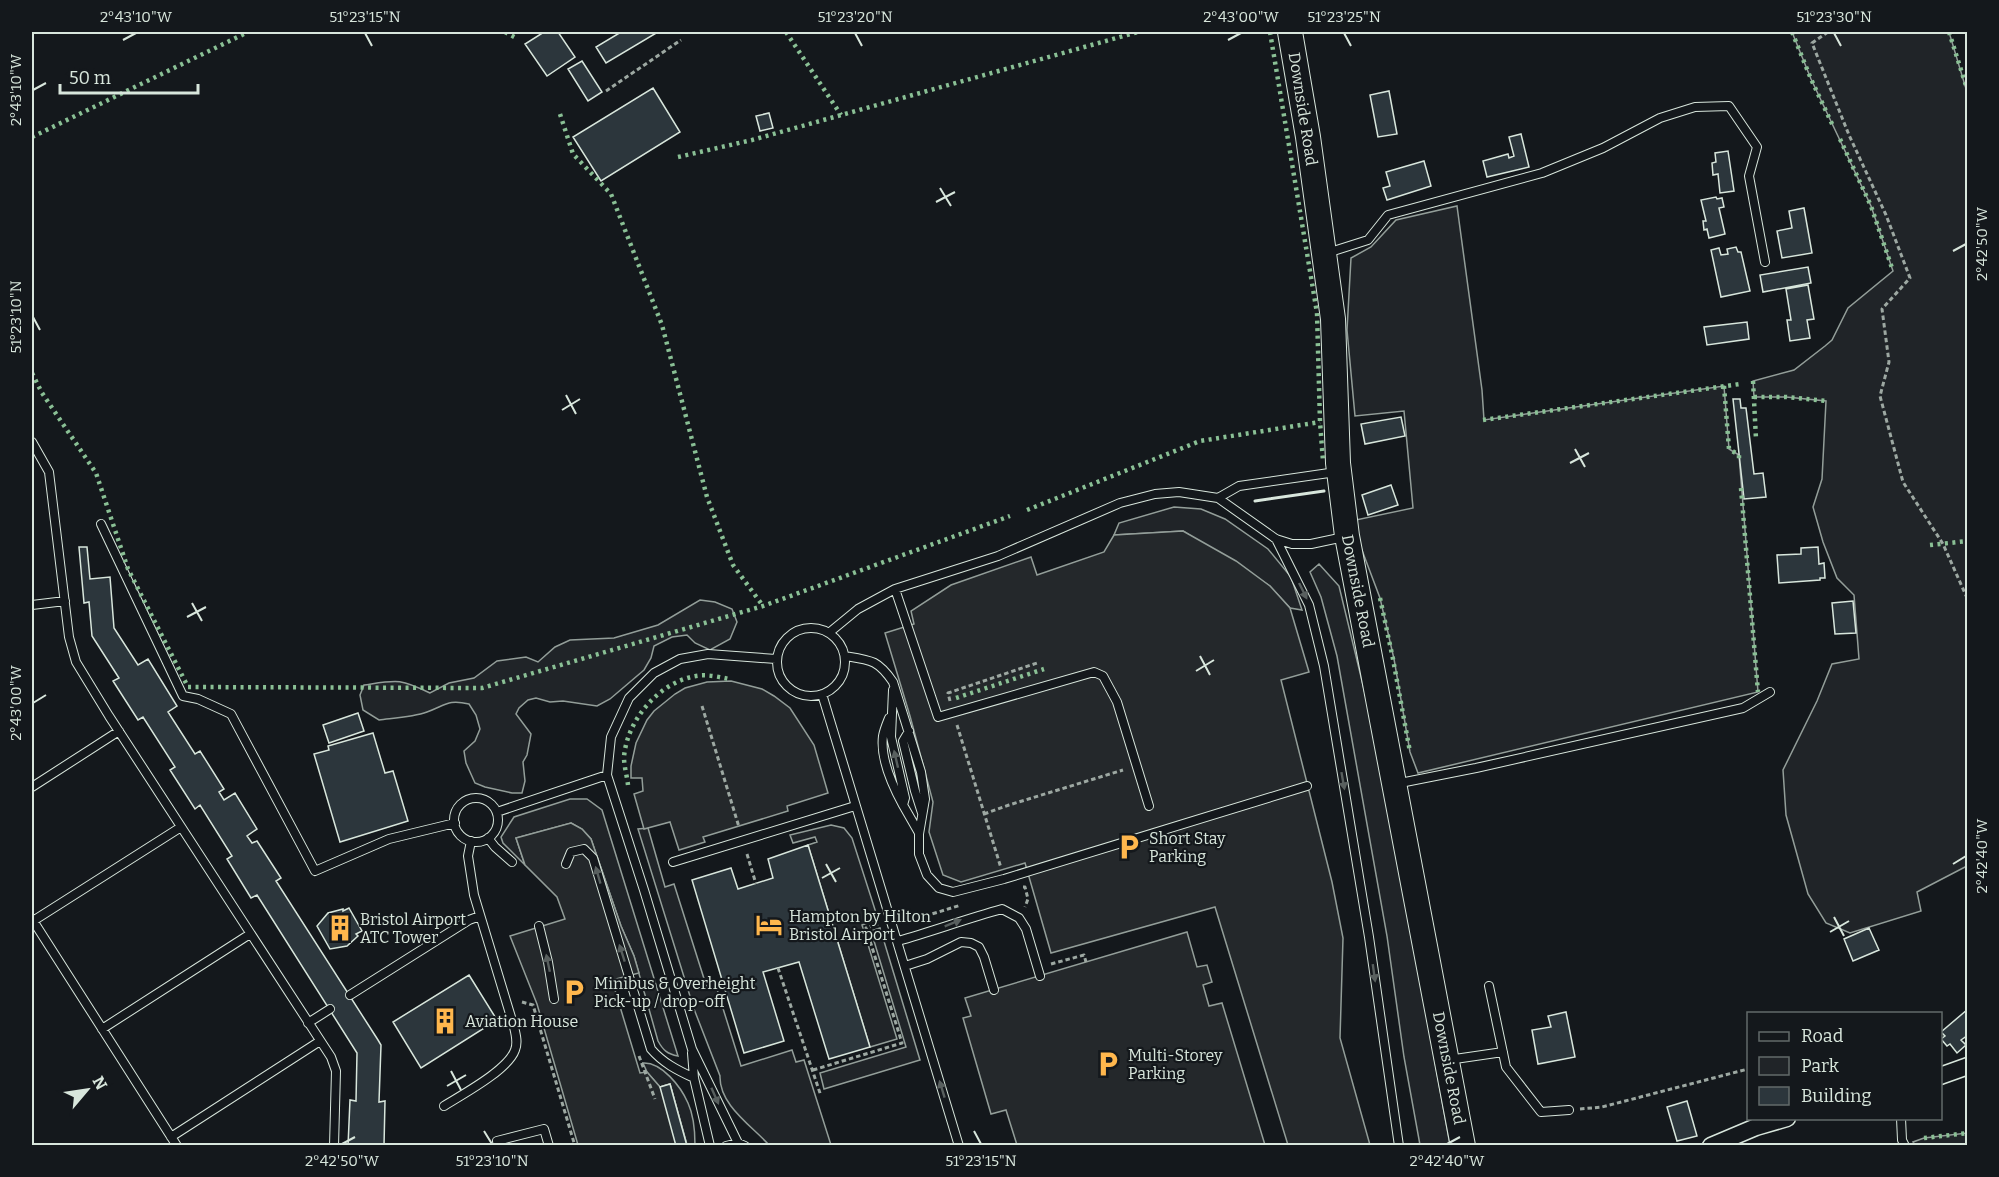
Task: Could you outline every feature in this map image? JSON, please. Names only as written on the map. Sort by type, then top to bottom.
[{"type":"street","name":"Downside Road","points":[[1290,32],[1308,137],[1333,319],[1339,471],[1347,536],[1463,1146]]},
{"type":"street","points":[[1942,1076],[1968,1066]]},
{"type":"street","points":[[1711,1146],[1756,1126],[1782,1120]]},
{"type":"lane","points":[[1324,254],[1368,240],[1388,215],[1542,173],[1603,148],[1660,118],[1695,107],[1729,106],[1757,147],[1749,176],[1765,262]]},
{"type":"lane","points":[[32,442],[49,472],[70,645],[76,662],[330,1057],[336,1071],[334,1146]]},
{"type":"lane","points":[[1218,498],[1239,486],[1339,471]]},
{"type":"lane","points":[[830,632],[858,609],[895,589],[998,556],[1120,503],[1155,494],[1179,492],[1218,498],[1276,538],[1292,544],[1311,544],[1347,536]]},
{"type":"lane","points":[[101,524],[183,696],[198,699],[231,714],[315,871],[389,839],[455,823]]},
{"type":"lane","points":[[1276,538],[1309,605],[1324,666],[1369,937],[1399,1146]]},
{"type":"lane","points":[[895,589],[938,717],[1094,672],[1103,676],[1110,686],[1149,806]]},
{"type":"lane","points":[[32,605],[65,601]]},
{"type":"lane","points":[[800,628],[820,628],[830,632],[837,639],[845,656],[846,666],[843,675],[831,690],[822,694],[803,695],[794,692],[780,678],[776,658],[784,640],[800,628]]},
{"type":"lane","points":[[726,1146],[742,1144],[692,1049],[607,775],[611,737],[629,698],[654,673],[680,659],[708,654],[776,658]]},
{"type":"lane","points":[[845,656],[872,660],[893,682],[921,772],[925,799],[919,834],[919,854],[927,875],[939,888],[953,892],[1004,879],[1307,786]]},
{"type":"lane","points":[[893,682],[891,738],[904,798],[903,805],[919,834]]},
{"type":"lane","points":[[1395,784],[1743,708],[1770,692]]},
{"type":"lane","points":[[822,694],[959,1146]]},
{"type":"lane","points":[[32,787],[119,731]]},
{"type":"lane","points":[[497,812],[607,775]]},
{"type":"lane","points":[[482,798],[494,806],[497,812],[497,827],[483,841],[471,841],[460,834],[455,823],[457,809],[468,800],[482,798]]},
{"type":"lane","points":[[673,861],[855,806]]},
{"type":"lane","points":[[177,1146],[32,920],[181,827]]},
{"type":"lane","points":[[488,838],[512,862]]},
{"type":"lane","points":[[444,1106],[504,1066],[515,1052],[517,1044],[514,1027],[474,895],[468,856],[471,841]]},
{"type":"lane","points":[[566,864],[571,852],[584,849],[593,858],[651,1049],[671,1068],[694,1078]]},
{"type":"lane","points":[[898,941],[1002,909],[1018,918],[1026,929],[1040,976]]},
{"type":"lane","points":[[350,995],[469,920],[480,916]]},
{"type":"lane","points":[[539,926],[554,999]]},
{"type":"lane","points":[[102,1029],[250,934]]},
{"type":"lane","points":[[905,966],[927,959],[961,942],[971,943],[979,948],[984,957],[994,990]]},
{"type":"lane","points":[[1489,986],[1506,1067],[1541,1112],[1569,1110]]},
{"type":"lane","points":[[308,1023],[330,1009]]},
{"type":"lane","points":[[171,1137],[320,1041]]},
{"type":"lane","points":[[692,1049],[694,1078],[710,1146]]},
{"type":"lane","points":[[1448,1060],[1503,1052]]},
{"type":"lane","points":[[1901,1120],[1902,1140],[1905,1146]]},
{"type":"lane","points":[[498,1146],[497,1141],[544,1129],[549,1146]]},
{"type":"path","points":[[1828,32],[1812,43],[1849,135],[1886,215],[1910,278],[1882,309],[1889,362],[1880,396],[1903,482],[1943,544],[1968,600]]},
{"type":"path","points":[[606,91],[681,40]]},
{"type":"path","points":[[1024,908],[1028,899],[1024,887],[1007,888],[948,693],[1037,663]]},
{"type":"path","points":[[702,706],[756,884]]},
{"type":"path","points":[[984,814],[1137,766]]},
{"type":"path","points":[[813,1070],[902,1043],[866,928],[878,924]]},
{"type":"path","points":[[778,968],[821,1096]]},
{"type":"path","points":[[522,1002],[533,1005],[575,1146]]},
{"type":"path","points":[[1569,1110],[1602,1107],[1747,1070]]},
{"type":"green space","points":[[1792,32],[1949,32],[1967,92],[1967,866],[1917,892],[1921,911],[1850,933],[1826,923],[1808,894],[1786,815],[1783,770],[1817,701],[1832,664],[1859,659],[1854,595],[1837,578],[1813,507],[1822,479],[1826,401],[1754,397],[1753,381],[1794,370],[1825,346],[1832,340],[1848,308],[1893,271],[1871,206],[1811,79]]},
{"type":"green space","points":[[1457,206],[1484,420],[1724,386],[1729,449],[1739,455],[1758,692],[1418,773],[1410,752],[1394,659],[1380,598],[1351,521],[1413,508],[1404,411],[1355,416],[1347,330],[1351,258],[1371,247],[1396,220]]},
{"type":"green space","points":[[1174,507],[1201,509],[1225,519],[1268,549],[1291,577],[1302,610],[1290,608],[1270,586],[1183,531],[1114,535],[1119,523]]},
{"type":"green space","points":[[1319,564],[1339,586],[1378,747],[1450,1145],[1420,1145],[1404,1057],[1387,936],[1337,656],[1321,597],[1310,572]]},
{"type":"green space","points":[[700,600],[715,602],[732,609],[737,622],[730,639],[710,650],[695,643],[687,635],[672,637],[654,646],[651,658],[644,670],[610,699],[597,706],[563,701],[550,702],[536,698],[528,700],[519,708],[516,714],[531,734],[527,755],[523,762],[525,781],[522,793],[512,793],[475,783],[466,763],[464,751],[475,741],[480,729],[476,715],[469,704],[451,702],[422,714],[379,720],[363,710],[360,695],[364,685],[398,682],[430,693],[449,683],[474,678],[497,661],[526,657],[538,662],[555,647],[570,640],[614,638],[658,625]]},
{"type":"green space","points":[[570,799],[587,799],[602,810],[678,1056],[666,1051],[658,1041],[634,956],[621,926],[591,839],[582,829],[571,823],[516,838],[525,865],[503,843],[501,837],[514,817]]},
{"type":"green space","points":[[831,825],[844,828],[852,838],[878,919],[862,925],[897,1039],[870,1047],[808,845],[817,842],[815,837],[793,843],[790,835]]},
{"type":"green space","points":[[648,828],[665,887],[674,884],[707,988],[716,986],[741,1066],[792,1050],[796,1062],[804,1060],[831,1145],[769,1145],[738,1114],[725,1096],[720,1076],[694,1009],[638,829]]},
{"type":"green space","points":[[880,928],[920,1060],[824,1089],[820,1073],[906,1047],[871,931]]},
{"type":"green space","points":[[643,1063],[664,1071],[681,1090],[692,1113],[695,1145],[687,1145],[670,1084],[660,1087],[647,1072]]},
{"type":"green space","points":[[1967,1133],[1967,1145],[1915,1145],[1913,1142],[1924,1138]]},
{"type":"shaded area","name":"Short Stay Parking","points":[[1183,531],[1236,561],[1270,586],[1290,608],[1309,672],[1281,680],[1332,882],[1343,938],[1340,1038],[1370,1145],[1288,1145],[1215,907],[1051,953],[1025,863],[961,882],[943,875],[929,832],[933,802],[885,633],[914,624],[911,611],[951,585],[1031,557],[1037,575],[1104,552],[1114,535]]},
{"type":"shaded area","points":[[731,681],[762,689],[790,708],[814,745],[828,793],[787,806],[788,811],[703,837],[705,842],[679,850],[670,822],[644,829],[634,794],[643,791],[642,778],[631,778],[636,743],[654,711],[675,694],[685,688],[707,682]]},
{"type":"shaded area","name":"Minibus & Overheight Pick-up / drop-off","points":[[571,823],[582,829],[591,839],[639,973],[612,980],[640,1073],[647,1072],[660,1087],[670,1084],[687,1145],[578,1145],[537,1004],[510,936],[565,919],[557,897],[525,865],[516,838]]},
{"type":"shaded area","name":"Multi-Storey Parking","points":[[1187,932],[1197,967],[1207,965],[1212,982],[1203,985],[1209,1006],[1222,1003],[1265,1145],[1017,1145],[1006,1110],[991,1114],[963,1018],[971,1016],[965,998]]},
{"type":"building","points":[[544,32],[558,32],[575,57],[547,76],[525,44]]},
{"type":"building","points":[[621,32],[658,32],[606,63],[596,47]]},
{"type":"building","points":[[582,61],[602,92],[588,101],[568,69]]},
{"type":"building","points":[[653,88],[680,132],[601,181],[573,137]]},
{"type":"building","points":[[1389,91],[1397,134],[1378,137],[1370,95]]},
{"type":"building","points":[[769,113],[773,128],[760,131],[756,116]]},
{"type":"building","points":[[1521,134],[1529,167],[1487,177],[1483,161],[1508,154],[1509,158],[1514,156],[1509,137]]},
{"type":"building","points":[[1728,151],[1734,191],[1720,193],[1718,174],[1713,175],[1712,163],[1716,162],[1715,153]]},
{"type":"building","points":[[1424,161],[1431,186],[1387,200],[1383,188],[1390,186],[1386,172]]},
{"type":"building","points":[[1716,197],[1717,199],[1722,198],[1724,207],[1719,208],[1725,234],[1709,238],[1707,229],[1704,230],[1703,221],[1706,221],[1701,200]]},
{"type":"building","points":[[1804,208],[1812,253],[1782,258],[1777,231],[1792,228],[1789,211]]},
{"type":"building","points":[[1736,247],[1738,252],[1741,252],[1750,291],[1721,297],[1711,250],[1719,248],[1721,255],[1728,254],[1727,249]]},
{"type":"building","points":[[1808,267],[1811,283],[1763,292],[1760,275]]},
{"type":"building","points":[[1808,285],[1814,319],[1807,320],[1810,338],[1790,341],[1787,320],[1791,320],[1786,289]]},
{"type":"building","points":[[1747,322],[1749,339],[1707,345],[1704,327]]},
{"type":"building","points":[[1733,399],[1740,399],[1741,408],[1746,408],[1754,474],[1763,473],[1766,497],[1744,499]]},
{"type":"building","points":[[1401,417],[1405,436],[1365,444],[1361,424]]},
{"type":"building","points":[[1391,485],[1398,505],[1368,515],[1362,495]]},
{"type":"building","points":[[79,547],[87,547],[90,579],[110,577],[114,628],[138,665],[148,659],[177,706],[168,712],[195,754],[200,751],[224,789],[219,792],[224,800],[235,793],[257,829],[247,836],[252,843],[257,841],[281,878],[276,881],[381,1045],[379,1102],[385,1101],[384,1146],[348,1146],[350,1100],[356,1101],[357,1053],[257,895],[251,898],[227,859],[232,856],[200,805],[195,809],[170,770],[175,767],[143,717],[138,720],[113,681],[119,678],[92,636],[89,602],[84,603]]},
{"type":"building","points":[[1818,547],[1819,564],[1824,563],[1825,578],[1779,583],[1777,555],[1801,554],[1801,548]]},
{"type":"building","points":[[1853,601],[1856,633],[1835,634],[1832,603]]},
{"type":"building","points":[[358,713],[364,731],[329,743],[323,725]]},
{"type":"building","points":[[373,733],[385,773],[393,771],[408,821],[340,842],[314,754],[329,750],[328,746]]},
{"type":"building","name":"Hampton by Hilton Bristol Airport","points":[[808,845],[870,1047],[829,1059],[799,962],[763,972],[784,1041],[744,1053],[692,880],[731,868],[738,889],[773,878],[768,859]]},
{"type":"building","name":"Bristol Airport ATC Tower","points":[[349,908],[362,931],[356,934],[358,936],[347,946],[330,949],[317,926],[328,913]]},
{"type":"building","points":[[1869,928],[1879,950],[1853,961],[1844,939]]},
{"type":"building","name":"Aviation House","points":[[469,975],[497,1020],[421,1068],[393,1022]]},
{"type":"building","points":[[1968,1009],[1968,1035],[1961,1040],[1966,1045],[1957,1053],[1950,1044],[1947,1046],[1942,1040],[1945,1036],[1942,1031]]},
{"type":"building","points":[[1566,1012],[1575,1057],[1538,1064],[1532,1030],[1551,1027],[1548,1016]]},
{"type":"building","points":[[670,1084],[687,1146],[676,1146],[660,1087]]},
{"type":"building","points":[[1687,1101],[1697,1136],[1677,1141],[1667,1107]]},
{"type":"hedge","points":[[32,137],[248,32]]},
{"type":"hedge","points":[[505,32],[516,38]]},
{"type":"hedge","points":[[786,32],[841,115]]},
{"type":"hedge","points":[[678,157],[752,140],[1138,32]]},
{"type":"hedge","points":[[1270,32],[1317,313],[1323,461]]},
{"type":"hedge","points":[[1792,32],[1833,126]]},
{"type":"hedge","points":[[1949,32],[1968,92]]},
{"type":"hedge","points":[[560,114],[573,154],[611,194],[662,325],[707,497],[733,565],[763,606]]},
{"type":"hedge","points":[[1840,139],[1871,206],[1893,271]]},
{"type":"hedge","points":[[32,373],[42,393],[96,473],[128,569],[188,687],[482,688],[763,606],[1010,516]]},
{"type":"hedge","points":[[1753,381],[1756,439]]},
{"type":"hedge","points":[[1483,420],[1740,384]]},
{"type":"hedge","points":[[1724,386],[1729,449],[1739,455],[1739,459]]},
{"type":"hedge","points":[[1754,397],[1826,401]]},
{"type":"hedge","points":[[1027,510],[1200,441],[1320,422]]},
{"type":"hedge","points":[[1741,488],[1758,692]]},
{"type":"hedge","points":[[1930,545],[1968,541]]},
{"type":"hedge","points":[[1380,598],[1410,752]]},
{"type":"hedge","points":[[956,698],[1044,669]]},
{"type":"hedge","points":[[628,785],[624,764],[626,743],[638,717],[647,705],[670,686],[682,680],[704,675],[729,679]]},
{"type":"hedge","points":[[1924,1138],[1968,1133]]},
{"type":"wall","points":[[1255,501],[1324,491]]},
{"type":"place","name":"Short Stay Parking","points":[[1129,847]]},
{"type":"place","name":"Hampton by Hilton Bristol Airport","points":[[769,925]]},
{"type":"place","name":"Bristol Airport ATC Tower","points":[[340,928]]},
{"type":"place","name":"Minibus & Overheight Pick-up / drop-off","points":[[574,992]]},
{"type":"place","name":"Aviation House","points":[[445,1021]]},
{"type":"place","name":"Multi-Storey Parking","points":[[1108,1064]]}]
